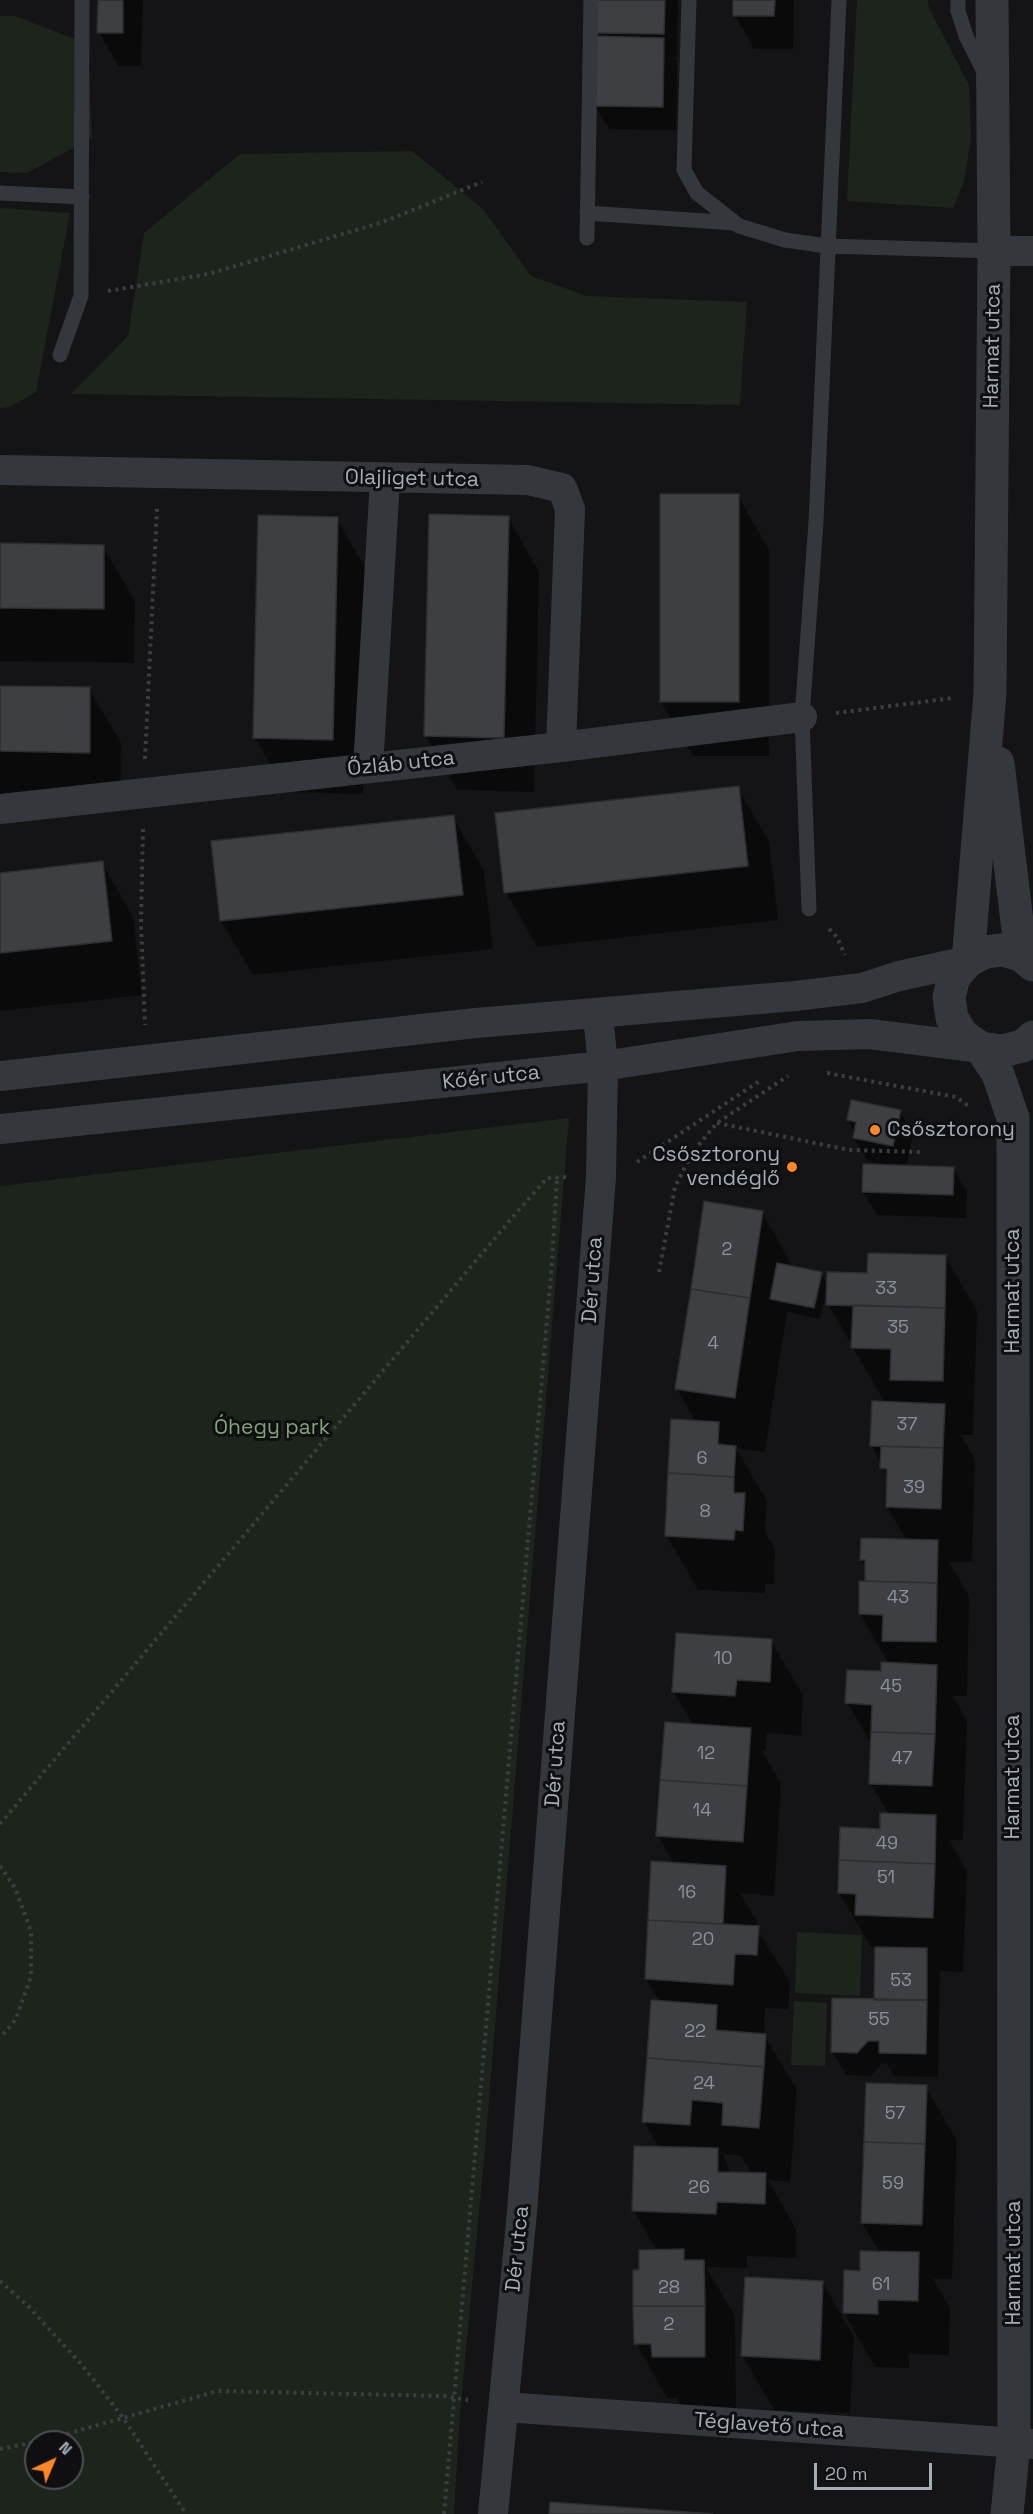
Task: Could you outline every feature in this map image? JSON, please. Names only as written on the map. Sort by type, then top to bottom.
[{"type":"street","name":"Harmat utca","points":[[968,961],[990,693],[994,252],[992,0]]},
{"type":"street","points":[[994,252],[1033,251]]},
{"type":"street","name":"Olajliget utca","points":[[0,470],[528,480],[562,488],[570,508],[561,747]]},
{"type":"street","points":[[368,768],[386,479]]},
{"type":"street","name":"Harmat utca","points":[[990,693],[1027,960]]},
{"type":"street","name":"Őzláb utca","points":[[0,809],[561,747],[802,717]]},
{"type":"street","name":"Harmat utca","points":[[1007,2514],[1023,2444],[1013,1118],[998,1074],[981,1048],[963,1036],[952,1018],[949,998],[954,977],[968,961],[985,952],[1003,950],[1027,960]]},
{"type":"street","points":[[0,1076],[476,1023],[598,1014],[862,988],[899,976],[968,961]]},
{"type":"street","name":"Dér utca","points":[[493,2514],[522,2212],[601,1177],[603,1066],[598,1014]]},
{"type":"street","name":"Kőér utca","points":[[0,1129],[603,1066],[798,1036],[870,1034],[981,1048]]},
{"type":"street","points":[[981,1048],[1002,1051],[1030,1042]]},
{"type":"street","name":"Téglavető utca","points":[[504,2407],[1023,2444]]},
{"type":"lane","points":[[60,355],[81,296],[82,0]]},
{"type":"lane","points":[[587,238],[591,0]]},
{"type":"lane","points":[[689,0],[684,170],[697,193],[735,223]]},
{"type":"lane","points":[[809,909],[802,717],[816,522],[839,0]]},
{"type":"lane","points":[[958,0],[958,11],[966,36],[993,89]]},
{"type":"lane","points":[[0,193],[82,197]]},
{"type":"lane","points":[[587,213],[735,223],[785,240],[827,246],[994,252]]},
{"type":"path","points":[[81,296],[209,274],[383,222],[482,183]]},
{"type":"path","points":[[802,717],[990,693]]},
{"type":"path","points":[[659,1272],[675,1187],[692,1153],[717,1123],[793,1072],[781,1072]]},
{"type":"path","points":[[822,1072],[956,1097],[974,1110]]},
{"type":"path","points":[[0,1824],[2,1817],[548,1178],[601,1177],[638,1161],[770,1074]]},
{"type":"path","points":[[717,1123],[849,1150],[921,1152]]},
{"type":"path","points":[[444,2514],[552,1262],[557,1178]]},
{"type":"path","points":[[0,1866],[15,1888],[31,1931],[31,1976],[16,2019],[0,2037]]},
{"type":"path","points":[[0,2281],[28,2306],[82,2366],[124,2419],[186,2514]]},
{"type":"path","points":[[82,2430],[218,2391],[453,2397],[504,2407]]},
{"type":"path","points":[[0,2449],[24,2444]]},
{"type":"green space","points":[[857,0],[928,0],[929,8],[969,85],[971,138],[964,182],[953,208],[847,201]]},
{"type":"green space","points":[[0,16],[15,16],[88,44],[92,138],[27,173],[0,172]]},
{"type":"green space","points":[[412,151],[483,209],[531,276],[587,296],[747,302],[740,405],[71,394],[128,336],[144,233],[240,154]]},
{"type":"green space","points":[[0,208],[70,213],[36,392],[10,407],[0,408]]},
{"type":"green space","name":"Óhegy park","points":[[569,1118],[485,2149],[460,2413],[454,2514],[0,2514],[0,1186]]},
{"type":"green space","points":[[797,1932],[862,1935],[860,1996],[795,1993]]},
{"type":"green space","points":[[794,2001],[827,2003],[825,2066],[791,2065]]},
{"type":"building","points":[[98,0],[123,0],[123,33],[97,33]]},
{"type":"building","points":[[595,0],[665,0],[664,34],[595,33]]},
{"type":"building","points":[[733,0],[775,0],[774,16],[733,16]]},
{"type":"building","points":[[595,36],[664,38],[663,107],[594,106]]},
{"type":"building","points":[[660,494],[739,494],[739,702],[660,702]]},
{"type":"building","points":[[429,514],[509,516],[504,738],[424,736]]},
{"type":"building","points":[[258,515],[338,517],[333,740],[253,738]]},
{"type":"building","points":[[0,543],[104,545],[104,609],[0,608]]},
{"type":"building","points":[[0,686],[90,687],[90,753],[0,751]]},
{"type":"building","points":[[739,786],[748,866],[504,893],[495,813]]},
{"type":"building","points":[[454,815],[463,895],[220,921],[211,841]]},
{"type":"building","points":[[103,861],[112,941],[0,953],[0,873]]},
{"type":"building","name":"Csősztorony","points":[[851,1100],[901,1110],[893,1146],[853,1138],[856,1122],[847,1120]]},
{"type":"building","points":[[863,1164],[954,1167],[953,1195],[862,1192]]},
{"type":"building","points":[[704,1201],[763,1211],[750,1298],[691,1289]]},
{"type":"building","points":[[868,1253],[946,1255],[945,1308],[826,1305],[827,1272],[867,1273]]},
{"type":"building","points":[[777,1263],[822,1272],[814,1308],[770,1299]]},
{"type":"building","points":[[691,1289],[750,1298],[735,1398],[675,1389]]},
{"type":"building","points":[[853,1305],[945,1308],[943,1381],[890,1380],[891,1349],[851,1348]]},
{"type":"building","points":[[872,1401],[945,1404],[943,1448],[870,1446]]},
{"type":"building","points":[[671,1419],[719,1422],[718,1444],[736,1446],[734,1477],[668,1473]]},
{"type":"building","points":[[881,1446],[943,1448],[941,1509],[886,1507],[887,1469],[880,1468]]},
{"type":"building","points":[[668,1473],[734,1477],[734,1493],[745,1493],[743,1531],[735,1530],[734,1540],[665,1536]]},
{"type":"building","points":[[861,1538],[938,1540],[937,1583],[865,1581],[865,1560],[860,1560]]},
{"type":"building","points":[[859,1581],[937,1583],[936,1642],[882,1641],[883,1615],[859,1614]]},
{"type":"building","points":[[676,1633],[772,1639],[770,1682],[737,1680],[735,1696],[672,1692]]},
{"type":"building","points":[[881,1662],[937,1665],[935,1734],[871,1732],[872,1705],[845,1703],[847,1670],[881,1671]]},
{"type":"building","points":[[665,1722],[751,1728],[747,1786],[660,1780]]},
{"type":"building","points":[[871,1732],[935,1734],[932,1786],[869,1784]]},
{"type":"building","points":[[660,1780],[747,1786],[743,1842],[656,1836]]},
{"type":"building","points":[[880,1813],[936,1815],[935,1864],[839,1860],[840,1827],[880,1829]]},
{"type":"building","points":[[839,1860],[935,1864],[933,1918],[855,1915],[856,1894],[838,1893]]},
{"type":"building","points":[[651,1861],[726,1866],[723,1924],[648,1920]]},
{"type":"building","points":[[648,1920],[759,1926],[757,1955],[735,1954],[733,1985],[645,1979]]},
{"type":"building","points":[[875,1947],[927,1948],[927,2000],[874,2000]]},
{"type":"building","points":[[832,1998],[927,2000],[926,2054],[879,2053],[879,2041],[868,2041],[857,2053],[831,2052]]},
{"type":"building","points":[[651,2000],[717,2005],[716,2030],[766,2034],[764,2067],[647,2058]]},
{"type":"building","points":[[647,2058],[764,2067],[759,2128],[722,2125],[723,2103],[692,2100],[690,2125],[642,2122]]},
{"type":"building","points":[[866,2083],[927,2085],[925,2144],[864,2142]]},
{"type":"building","points":[[864,2142],[925,2144],[922,2225],[861,2223]]},
{"type":"building","points":[[634,2146],[718,2148],[718,2172],[766,2173],[765,2204],[717,2202],[716,2214],[632,2211]]},
{"type":"building","points":[[684,2249],[684,2260],[704,2260],[705,2306],[633,2306],[633,2270],[639,2270],[639,2250]]},
{"type":"building","points":[[860,2251],[919,2252],[918,2301],[878,2300],[878,2314],[843,2313],[844,2270],[860,2271]]},
{"type":"building","points":[[745,2277],[823,2281],[820,2360],[741,2356]]},
{"type":"building","points":[[633,2306],[705,2306],[705,2357],[652,2357],[651,2344],[634,2344]]},
{"type":"building","points":[[550,2502],[607,2506],[713,2514],[549,2514]]},
{"type":"place","name":"Csősztorony","points":[[875,1130]]},
{"type":"place","name":"Csősztorony vendéglő","points":[[792,1167]]}]
